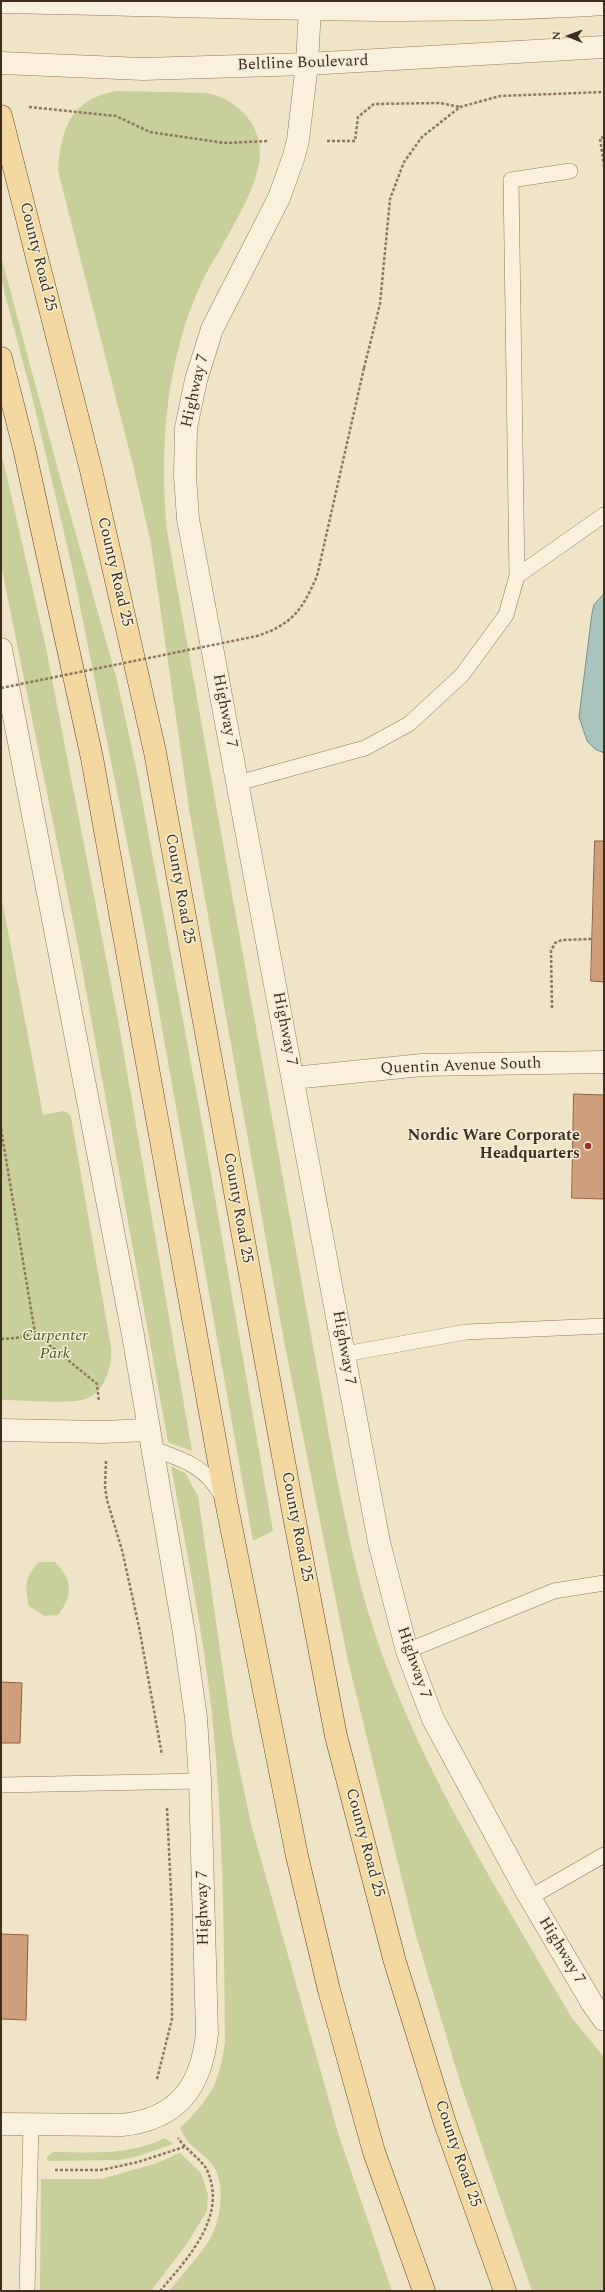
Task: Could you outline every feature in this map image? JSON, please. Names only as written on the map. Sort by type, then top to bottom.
[{"type":"main road","name":"County Road 25","points":[[1,116],[92,470],[155,752],[293,1511],[336,1736],[398,1970],[445,2123],[505,2291]]},
{"type":"main road","points":[[1,358],[24,448],[92,758],[226,1501],[297,1856],[329,1990],[374,2152],[424,2291]]},
{"type":"street","points":[[1,2],[310,8],[531,9],[604,4]]},
{"type":"street","name":"Highway 7","points":[[310,8],[307,64],[298,140],[294,156],[279,198],[212,329],[196,380],[186,428],[185,476],[188,518],[294,1078],[379,1542],[407,1651],[433,1719],[529,1898],[592,2003],[604,2020]]},
{"type":"street","name":"Beltline Boulevard","points":[[1,63],[144,69],[307,64],[604,47]]},
{"type":"street","name":"Highway 7","points":[[1,649],[133,1335],[184,1632],[196,1718],[200,1781],[207,2034],[204,2058],[194,2081],[180,2102],[161,2115],[141,2123],[122,2125],[1,2124]]},
{"type":"street","name":"Quentin Avenue South","points":[[294,1078],[422,1065],[604,1062]]},
{"type":"street","points":[[1,1430],[103,1432],[150,1439]]},
{"type":"lane","points":[[238,782],[365,748],[409,724],[462,675],[506,615],[517,576],[511,180],[570,170]]},
{"type":"lane","points":[[517,576],[604,516]]},
{"type":"lane","points":[[344,1354],[466,1332],[604,1326]]},
{"type":"lane","points":[[150,1439],[193,1464],[215,1482],[226,1501]]},
{"type":"lane","points":[[407,1651],[554,1591],[604,1583]]},
{"type":"lane","points":[[1,1785],[165,1783],[200,1781]]},
{"type":"lane","points":[[529,1898],[604,1855]]},
{"type":"lane","points":[[27,2291],[31,2124]]},
{"type":"path","points":[[1,688],[257,636],[280,628],[307,599],[317,576],[380,304],[390,199],[404,162],[422,137],[460,108],[500,96],[604,92]]},
{"type":"path","points":[[355,141],[358,117],[374,104],[440,103],[460,108]]},
{"type":"path","points":[[25,107],[116,116],[150,132],[224,143],[239,141]]},
{"type":"path","points":[[604,137],[600,138],[604,166]]},
{"type":"path","points":[[552,1008],[551,951],[555,943],[562,940],[592,939]]},
{"type":"path","points":[[1,1129],[35,1333],[97,1384],[107,1466],[105,1487],[107,1500],[122,1550],[139,1627],[165,1783],[172,1913],[172,2019],[156,2087],[161,2115],[184,2147],[207,2168],[214,2195],[210,2218],[201,2237],[160,2291]]},
{"type":"path","points":[[1,1339],[16,1338],[35,1333]]},
{"type":"path","points":[[30,2168],[46,2170],[101,2170],[138,2162],[184,2147]]},
{"type":"green space","points":[[116,91],[207,93],[218,96],[237,106],[251,122],[256,131],[259,142],[260,153],[258,168],[253,184],[237,219],[202,282],[190,311],[180,342],[173,372],[165,436],[164,467],[167,531],[336,1474],[359,1580],[386,1665],[428,1761],[452,1808],[503,1900],[572,2018],[604,2057],[604,2291],[532,2291],[461,2085],[415,1932],[348,1661],[284,1341],[190,815],[151,544],[133,465],[58,171],[62,142],[71,118],[78,109],[88,101],[100,95]]},
{"type":"green space","points":[[1,256],[61,481],[117,680],[136,767],[201,1117],[273,1531],[253,1541],[144,927],[73,571],[33,400],[1,279]]},
{"type":"green space","points":[[1,451],[45,643],[119,1025],[192,1451],[168,1442],[78,946],[1,565]]},
{"type":"green space","name":"Carpenter Park","points":[[1,895],[43,1115],[63,1111],[68,1113],[71,1117],[111,1347],[111,1362],[103,1385],[92,1396],[77,1401],[55,1402],[1,1400]]},
{"type":"green space","points":[[171,1466],[185,1473],[198,1496],[232,1734],[251,1824],[339,2136],[392,2291],[169,2291],[209,2241],[218,2219],[221,2192],[217,2174],[209,2160],[188,2142],[180,2128],[199,2108],[212,2089],[220,2068],[225,2041],[221,1836],[216,1755],[199,1621]]},
{"type":"green space","points":[[39,1562],[55,1562],[61,1568],[68,1581],[69,1594],[67,1601],[58,1615],[44,1616],[29,1606],[26,1588],[27,1582],[34,1567]]},
{"type":"green space","points":[[165,2138],[173,2144],[135,2157],[119,2160],[47,2161],[47,2157],[53,2152],[110,2152],[138,2148]]},
{"type":"green space","points":[[180,2153],[201,2173],[208,2195],[207,2211],[186,2245],[151,2291],[40,2291],[41,2179],[101,2179],[154,2164]]},
{"type":"water","points":[[604,594],[604,753],[595,749],[587,741],[579,717],[592,613],[594,605]]},
{"type":"building","points":[[595,841],[604,841],[604,982],[591,981]]},
{"type":"building","name":"Nordic Ware Corporate Headquarters","points":[[574,1094],[604,1095],[604,1199],[572,1198]]},
{"type":"building","points":[[1,1682],[22,1683],[20,1743],[1,1743]]},
{"type":"building","points":[[1,1934],[28,1935],[26,2020],[1,2019]]},
{"type":"place","name":"Nordic Ware Corporate Headquarters","points":[[588,1146]]}]
